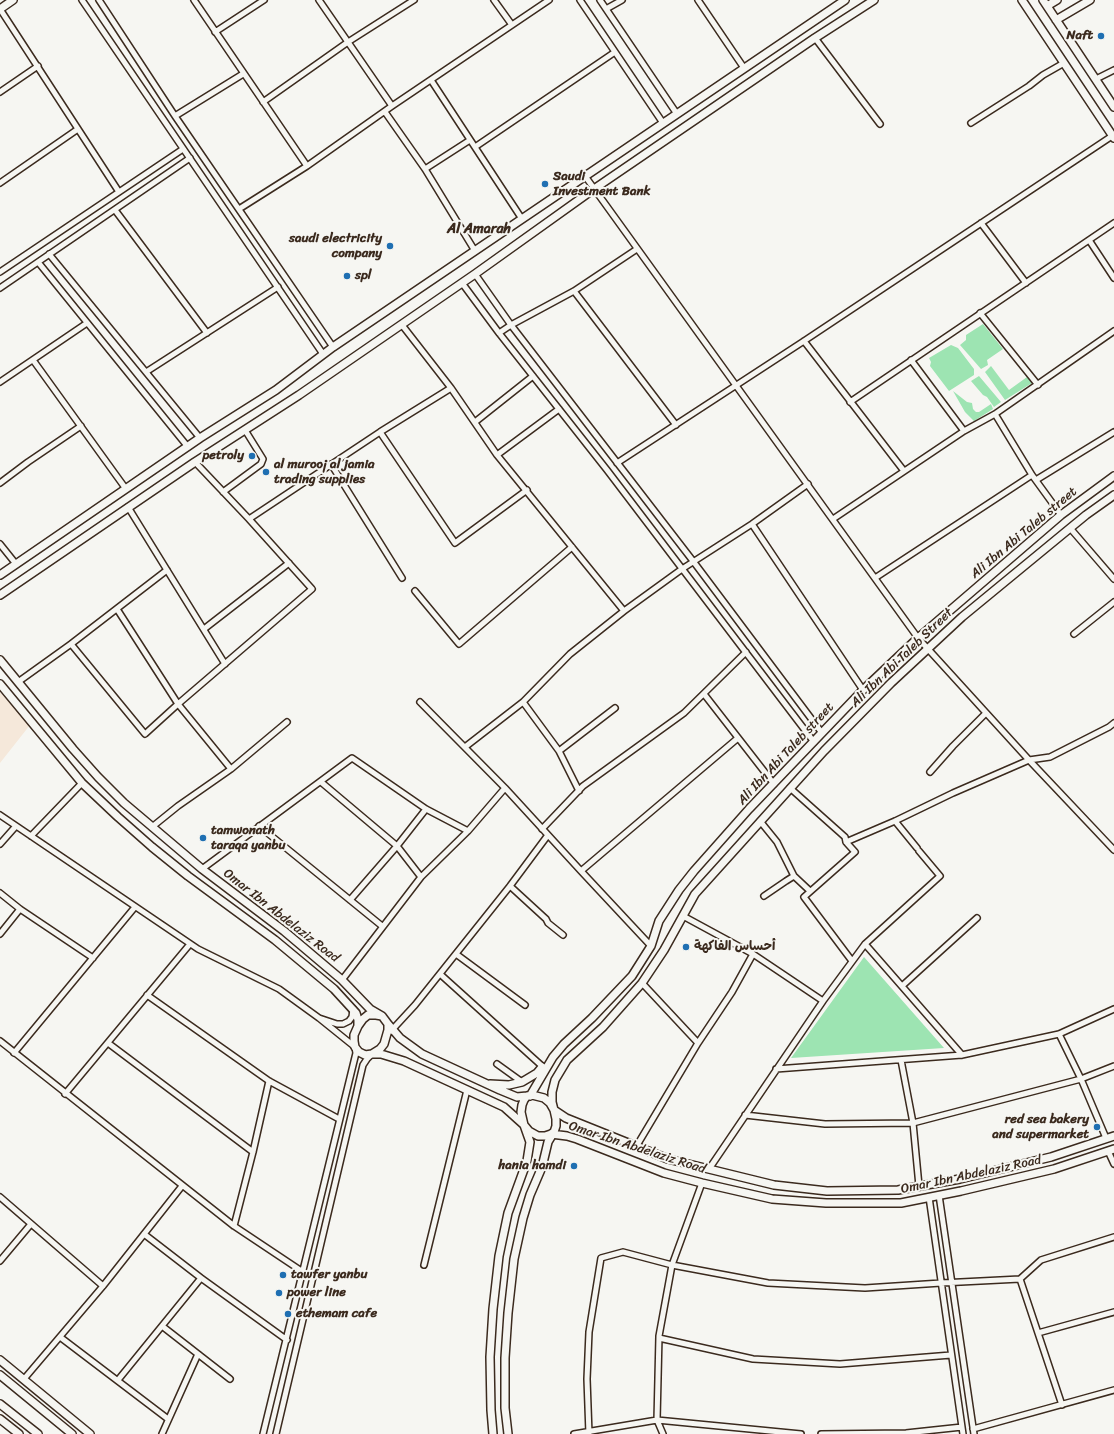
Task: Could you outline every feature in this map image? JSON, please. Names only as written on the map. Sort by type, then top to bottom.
[{"type":"main road","points":[[0,9],[13,0]]},
{"type":"main road","points":[[0,575],[200,438],[276,390],[333,347],[845,0]]},
{"type":"main road","points":[[0,595],[195,462],[300,394],[402,325],[594,189],[815,38],[874,0]]},
{"type":"main road","points":[[1022,0],[1113,137]]},
{"type":"main road","points":[[1057,0],[1045,3],[1114,107]]},
{"type":"main road","points":[[1056,20],[1090,0]]},
{"type":"main road","name":"Ali Ibn Abi Taleb street","points":[[529,1096],[552,1057],[632,976],[651,946],[659,921],[679,890],[694,871],[822,733],[863,690],[918,638],[1061,515],[1114,476]]},
{"type":"main road","name":"Ali Ibn Abi Taleb Street","points":[[554,1110],[552,1092],[555,1080],[567,1060],[603,1027],[642,983],[658,960],[695,894],[790,788],[891,683],[927,649],[984,598],[1070,528],[1114,495]]},
{"type":"main road","name":"Omar Ibn Abdelaziz Road","points":[[0,660],[98,777],[124,803],[202,869],[284,931],[342,980],[370,1009],[382,1016]]},
{"type":"main road","name":"Omar Ibn Abdelaziz Road","points":[[0,684],[82,783],[152,847],[188,876],[275,940],[334,989],[356,1013],[358,1026]]},
{"type":"main road","points":[[508,1434],[505,1408],[505,1358],[514,1259],[523,1218],[530,1195],[542,1167],[548,1142],[552,1133],[556,1119],[554,1110],[550,1103],[544,1098],[538,1096],[517,1097],[422,1054],[410,1047],[391,1028],[382,1016],[368,1015],[358,1026],[354,1035],[355,1047],[359,1052],[365,1055],[381,1054],[404,1061],[504,1107],[529,1131],[538,1136],[545,1136],[552,1133]]},
{"type":"main road","points":[[372,1054],[380,1049],[384,1044],[388,1030],[391,1028]]},
{"type":"main road","points":[[480,1081],[502,1085],[522,1082],[537,1073],[552,1057]]},
{"type":"main road","points":[[493,1434],[490,1357],[493,1309],[499,1256],[508,1213],[530,1149],[530,1142],[521,1112],[524,1100],[529,1096]]},
{"type":"main road","name":"Omar Ibn Abdelaziz Road","points":[[554,1110],[579,1124],[668,1159],[709,1170],[774,1184],[827,1191],[898,1190],[960,1179],[1051,1157],[1114,1136]]},
{"type":"main road","name":"Omar Ibn Abdelaziz Road","points":[[552,1133],[572,1138],[664,1172],[702,1183],[772,1199],[818,1202],[901,1203],[1054,1169],[1111,1150]]},
{"type":"main road","points":[[0,1360],[90,1434]]},
{"type":"main road","points":[[0,1375],[72,1434]]},
{"type":"main road","points":[[0,1404],[38,1434]]},
{"type":"main road","points":[[0,1419],[18,1434]]},
{"type":"street","points":[[82,0],[323,354]]},
{"type":"street","points":[[99,0],[333,347]]},
{"type":"street","points":[[194,0],[307,166]]},
{"type":"street","points":[[215,32],[264,0]]},
{"type":"street","points":[[319,0],[392,106]]},
{"type":"street","points":[[263,102],[348,42],[414,0]]},
{"type":"street","points":[[494,0],[512,25]]},
{"type":"street","points":[[239,209],[307,166],[392,106],[549,0]]},
{"type":"street","points":[[580,0],[663,123]]},
{"type":"street","points":[[600,0],[677,114]]},
{"type":"street","points":[[606,9],[622,0]]},
{"type":"street","points":[[698,0],[744,68]]},
{"type":"street","points":[[0,9],[119,192]]},
{"type":"street","points":[[815,38],[880,124]]},
{"type":"street","points":[[475,147],[616,52]]},
{"type":"street","points":[[971,123],[1043,75],[1064,63]]},
{"type":"street","points":[[0,92],[38,66]]},
{"type":"street","points":[[1096,79],[1114,70]]},
{"type":"street","points":[[176,116],[243,74]]},
{"type":"street","points":[[431,80],[522,219]]},
{"type":"street","points":[[385,112],[425,169],[475,251]]},
{"type":"street","points":[[0,183],[78,129]]},
{"type":"street","points":[[618,463],[1113,137]]},
{"type":"street","points":[[425,169],[470,140]]},
{"type":"street","points":[[0,272],[183,149]]},
{"type":"street","points":[[0,288],[190,158]]},
{"type":"street","points":[[585,176],[918,638],[1029,760],[1114,850]]},
{"type":"street","points":[[114,210],[207,333]]},
{"type":"street","points":[[981,223],[1026,283]]},
{"type":"street","points":[[850,402],[1114,223]]},
{"type":"street","points":[[1089,240],[1114,278]]},
{"type":"street","points":[[499,333],[574,291],[637,249]]},
{"type":"street","points":[[49,254],[200,438]]},
{"type":"street","points":[[38,262],[188,447]]},
{"type":"street","points":[[475,274],[511,325],[693,561],[822,733]]},
{"type":"street","points":[[462,283],[814,742]]},
{"type":"street","points":[[146,372],[278,288]]},
{"type":"street","points":[[574,291],[676,425]]},
{"type":"street","points":[[980,313],[1038,385]]},
{"type":"street","points":[[0,382],[87,322]]},
{"type":"street","points":[[402,325],[451,388],[498,455],[624,611]]},
{"type":"street","points":[[833,519],[964,430],[995,414],[1114,331]]},
{"type":"street","points":[[804,341],[904,471]]},
{"type":"street","points":[[33,360],[126,489]]},
{"type":"street","points":[[911,360],[964,430]]},
{"type":"street","points":[[475,422],[533,376]]},
{"type":"street","points":[[249,519],[380,432],[451,388]]},
{"type":"street","points":[[498,455],[559,409]]},
{"type":"street","points":[[995,414],[1032,475],[1061,515]]},
{"type":"street","points":[[0,483],[81,426]]},
{"type":"street","points":[[224,492],[261,464],[263,459],[245,430]]},
{"type":"street","points":[[380,432],[455,543],[527,490]]},
{"type":"street","points":[[1036,480],[1114,432]]},
{"type":"street","points":[[71,644],[145,734],[312,589],[195,462]]},
{"type":"street","points":[[331,464],[402,578]]},
{"type":"street","points":[[875,578],[1032,475]]},
{"type":"street","points":[[465,747],[523,702],[570,654],[624,611],[693,561],[752,524],[808,484]]},
{"type":"street","points":[[128,507],[225,664]]},
{"type":"street","points":[[752,524],[863,690]]},
{"type":"street","points":[[1070,528],[1114,579]]},
{"type":"street","points":[[0,544],[16,564]]},
{"type":"street","points":[[415,591],[459,644],[572,547]]},
{"type":"street","points":[[204,629],[289,564]]},
{"type":"street","points":[[18,682],[71,644],[167,570]]},
{"type":"street","points":[[1074,634],[1114,602]]},
{"type":"street","points":[[117,609],[178,704],[231,769]]},
{"type":"street","points":[[542,829],[583,786],[684,713],[746,652]]},
{"type":"street","points":[[704,694],[774,784]]},
{"type":"street","points":[[420,702],[505,788],[651,946]]},
{"type":"street","points":[[523,702],[559,751],[579,791]]},
{"type":"street","points":[[559,751],[615,708]]},
{"type":"street","points":[[930,772],[986,713]]},
{"type":"street","points":[[152,827],[178,806],[231,769],[287,722]]},
{"type":"street","points":[[846,842],[1029,760],[1050,757],[1114,723]]},
{"type":"street","points":[[581,871],[738,738]]},
{"type":"street","points":[[202,869],[352,758],[426,809],[468,831]]},
{"type":"street","points":[[321,782],[397,846],[420,877]]},
{"type":"street","points":[[31,836],[82,783]]},
{"type":"street","points":[[342,980],[420,877],[468,831],[505,788]]},
{"type":"street","points":[[790,788],[845,837],[846,842],[855,852],[804,897],[852,961]]},
{"type":"street","points":[[350,900],[397,846],[426,809]]},
{"type":"street","points":[[0,815],[190,944],[279,989],[319,1018],[355,1047],[355,1059],[339,1119],[287,1340],[263,1434]]},
{"type":"street","points":[[760,821],[777,842],[794,876],[810,891]]},
{"type":"street","points":[[709,1170],[776,1069],[865,944],[940,876],[895,821]]},
{"type":"street","points":[[0,844],[16,826]]},
{"type":"street","points":[[259,826],[382,926]]},
{"type":"street","points":[[391,1028],[415,1005],[510,886],[548,835]]},
{"type":"street","points":[[764,896],[794,876]]},
{"type":"street","points":[[510,886],[546,919],[548,923],[563,935]]},
{"type":"street","points":[[0,893],[20,909],[93,958]]},
{"type":"street","points":[[14,1053],[135,907]]},
{"type":"street","points":[[0,934],[20,909]]},
{"type":"street","points":[[682,916],[754,954],[823,1001]]},
{"type":"street","points":[[902,986],[977,918]]},
{"type":"street","points":[[65,1094],[190,944]]},
{"type":"street","points":[[865,944],[962,1055]]},
{"type":"street","points":[[456,954],[525,1005]]},
{"type":"street","points":[[636,1147],[698,1043],[732,992],[754,954]]},
{"type":"street","points":[[440,974],[542,1066]]},
{"type":"street","points":[[642,983],[698,1043]]},
{"type":"street","points":[[147,995],[269,1081],[339,1119]]},
{"type":"street","points":[[319,1018],[337,1024],[343,1024],[349,1021],[352,1017],[353,1009]]},
{"type":"street","points":[[776,1069],[962,1055],[1059,1034],[1114,1010]]},
{"type":"street","points":[[1059,1034],[1081,1079],[1106,1138]]},
{"type":"street","points":[[0,1041],[65,1094],[234,1226],[303,1272]]},
{"type":"street","points":[[108,1043],[253,1152]]},
{"type":"street","points":[[276,1434],[363,1065],[372,1054]]},
{"type":"street","points":[[901,1060],[912,1123],[919,1186]]},
{"type":"street","points":[[497,1064],[522,1082]]},
{"type":"street","points":[[745,1115],[825,1124],[912,1123],[1081,1079],[1114,1066]]},
{"type":"street","points":[[234,1226],[269,1081]]},
{"type":"street","points":[[424,1265],[467,1090]]},
{"type":"street","points":[[1111,1150],[1114,1164]]},
{"type":"street","points":[[663,1434],[657,1420],[659,1338],[672,1265],[702,1183]]},
{"type":"street","points":[[24,1379],[103,1286],[182,1186]]},
{"type":"street","points":[[939,1195],[974,1432],[1114,1390]]},
{"type":"street","points":[[0,1197],[103,1286]]},
{"type":"street","points":[[929,1197],[963,1434]]},
{"type":"street","points":[[0,1261],[31,1224]]},
{"type":"street","points":[[144,1234],[201,1278],[287,1340]]},
{"type":"street","points":[[589,1433],[587,1379],[589,1332],[602,1258],[623,1252],[672,1265],[768,1283],[865,1288],[941,1282],[1020,1279],[1041,1260],[1114,1237]]},
{"type":"street","points":[[118,1380],[201,1278]]},
{"type":"street","points":[[1020,1279],[1062,1405]]},
{"type":"street","points":[[1038,1333],[1114,1312]]},
{"type":"street","points":[[162,1326],[230,1379]]},
{"type":"street","points":[[60,1337],[168,1419]]},
{"type":"street","points":[[659,1338],[753,1359],[840,1364],[951,1355]]},
{"type":"street","points":[[162,1434],[198,1354]]},
{"type":"street","points":[[574,1434],[589,1433],[657,1420],[801,1434]]},
{"type":"street","points":[[822,1434],[906,1433],[962,1427]]},
{"type":"shaded area","points":[[0,692],[30,725],[0,763]]},
{"type":"green space","points":[[983,324],[1003,349],[987,360],[988,365],[981,369],[960,345],[966,340],[966,335]]},
{"type":"green space","points":[[951,345],[958,348],[974,369],[974,375],[949,391],[930,366],[931,362],[929,358]]},
{"type":"green space","points":[[991,366],[1009,390],[1027,377],[1032,383],[1005,400],[985,372]]},
{"type":"green space","points":[[979,376],[1001,402],[994,407],[987,397],[983,395],[971,381]]},
{"type":"green space","points":[[953,391],[967,402],[972,403],[973,409],[976,412],[979,412],[991,404],[993,409],[974,421],[965,412]]},
{"type":"green space","points":[[864,957],[944,1048],[791,1058]]},
{"type":"place","name":"Naft","points":[[1101,36]]},
{"type":"place","name":"Saudi Investment Bank","points":[[545,184]]},
{"type":"place","name":"saudi electricity company","points":[[390,246]]},
{"type":"place","name":"spl","points":[[347,276]]},
{"type":"place","name":"petroly","points":[[252,456]]},
{"type":"place","name":"al murooj al jamia trading supplies","points":[[266,472]]},
{"type":"place","name":"tamwonath taraqa yanbu","points":[[203,838]]},
{"type":"place","name":"أحساس الفاكهة","points":[[686,947]]},
{"type":"place","name":"red sea bakery and supermarket","points":[[1097,1127]]},
{"type":"place","name":"hania hamdi","points":[[574,1166]]},
{"type":"place","name":"tawfer yanbu","points":[[283,1275]]},
{"type":"place","name":"power line","points":[[279,1293]]},
{"type":"place","name":"ethemam cafe","points":[[288,1314]]},
{"type":"district","name":"Al Amarah","points":[[479,229]]}]
